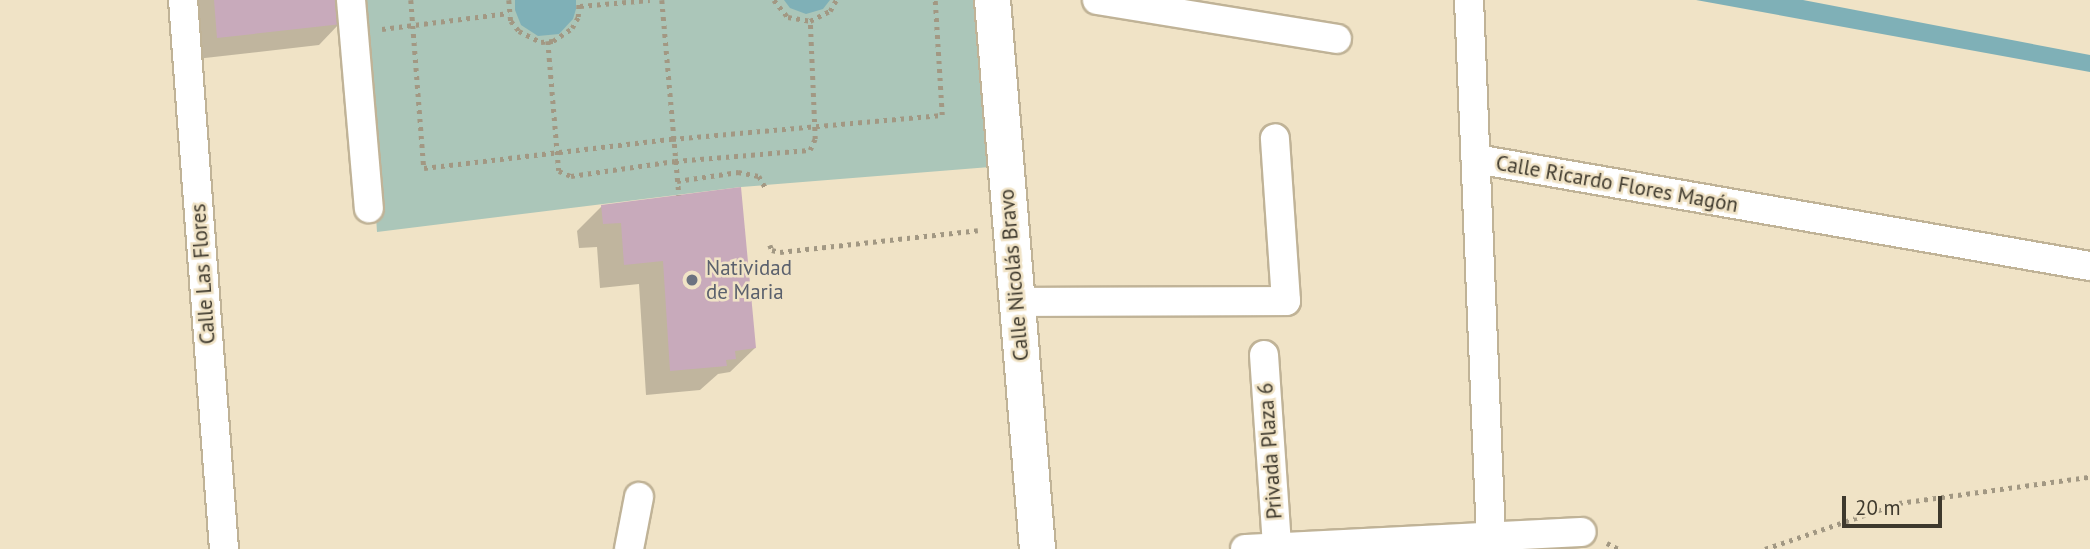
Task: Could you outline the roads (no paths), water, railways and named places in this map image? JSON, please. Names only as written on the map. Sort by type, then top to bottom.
[{"type":"street","name":"Calle Las Flores","points":[[183,0],[224,549]]},
{"type":"street","points":[[351,0],[369,208]]},
{"type":"street","name":"Calle Nicolás Bravo","points":[[992,0],[1037,549]]},
{"type":"street","points":[[1097,0],[1337,39]]},
{"type":"street","points":[[1469,0],[1476,159]]},
{"type":"street","points":[[1017,302],[1286,301],[1275,138]]},
{"type":"street","name":"Calle Ricardo Flores Magón","points":[[1491,538],[1476,159],[2090,266]]},
{"type":"street","name":"Privada Plaza 6","points":[[1264,355],[1277,548]]},
{"type":"street","points":[[629,549],[639,497]]},
{"type":"street","points":[[1245,549],[1582,532]]},
{"type":"water","points":[[515,0],[576,0],[576,9],[573,19],[559,34],[538,36],[521,25],[515,10]]},
{"type":"water","points":[[784,0],[830,0],[823,9],[806,14],[790,8]]},
{"type":"water","points":[[1696,0],[1803,0],[2090,55],[2090,72]]},
{"type":"place","name":"Natividad de Maria","points":[[692,280]]}]
